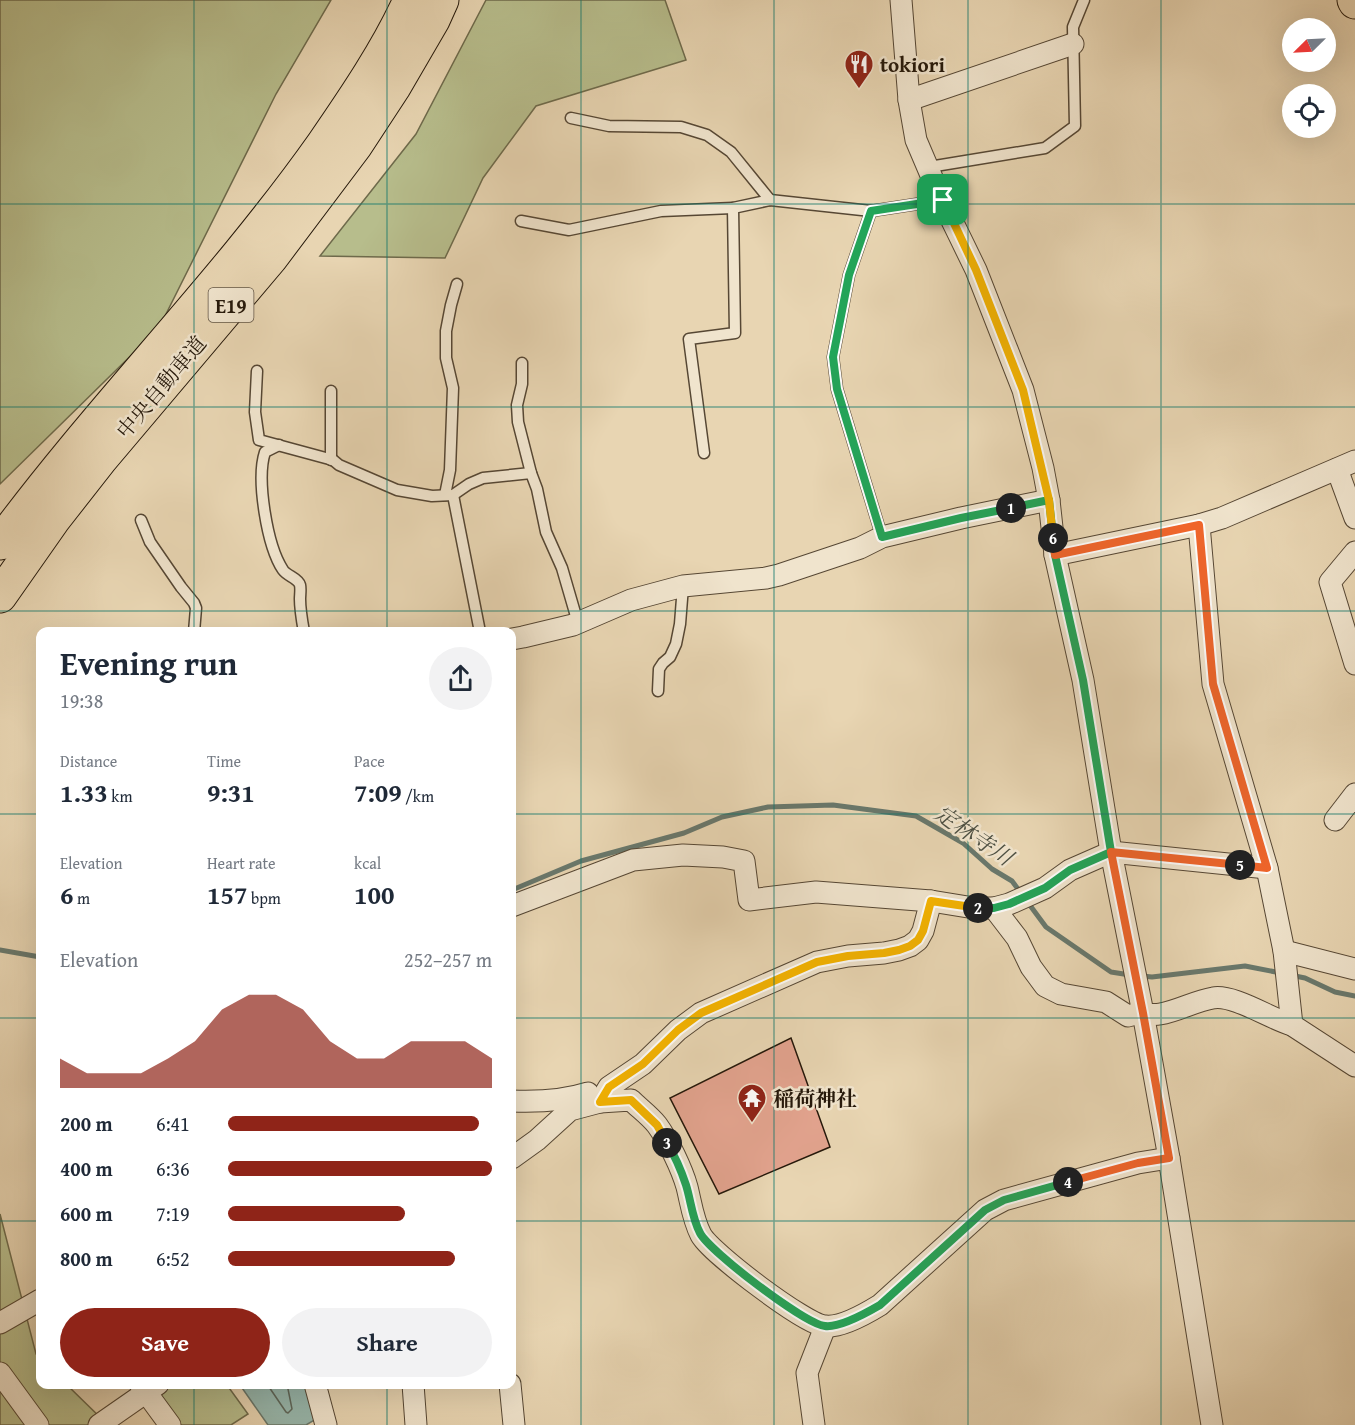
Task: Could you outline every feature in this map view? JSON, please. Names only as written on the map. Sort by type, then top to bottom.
[{"type":"highway","name":"中央自動車道","points":[[0,543],[82,438],[293,186],[372,70],[410,0]]},
{"type":"highway","name":"中央自動車道","points":[[0,596],[54,519],[101,459],[272,258],[357,145],[394,87],[442,0]]},
{"type":"street","points":[[901,0],[909,100],[916,140],[976,270],[1023,390],[1049,500],[1055,555],[1083,680],[1111,852],[1169,1158],[1212,1425]]},
{"type":"street","points":[[909,100],[1073,44]]},
{"type":"street","points":[[1055,555],[1199,525],[1222,518],[1346,465],[1355,518]]},
{"type":"street","points":[[516,638],[578,623],[631,600],[683,586],[779,575],[860,548],[882,537],[1049,500]]},
{"type":"street","points":[[1199,525],[1213,684],[1267,868],[1284,951],[1292,1025]]},
{"type":"street","points":[[1355,552],[1330,582],[1355,664]]},
{"type":"street","points":[[1335,820],[1355,794]]},
{"type":"street","points":[[516,904],[633,860],[682,855],[723,857],[744,861],[749,900],[816,892],[931,901],[974,908],[994,908],[1009,904],[1045,888],[1070,870],[1111,852],[1267,868]]},
{"type":"street","points":[[602,1098],[609,1087],[643,1064],[678,1030],[701,1013],[817,962],[848,956],[884,953],[910,946],[918,940],[923,931],[931,901]]},
{"type":"street","points":[[994,908],[1017,938],[1031,967],[1046,986],[1061,994],[1106,1002],[1128,1016],[1136,1013],[1158,1014],[1215,997],[1230,999],[1292,1025],[1355,1066]]},
{"type":"street","points":[[1284,951],[1355,969]]},
{"type":"street","points":[[516,1101],[559,1099],[593,1092],[602,1098]]},
{"type":"street","points":[[516,1155],[537,1140],[570,1110],[602,1098],[631,1100],[657,1125],[674,1155],[686,1185],[693,1217],[701,1236],[735,1268],[768,1292],[805,1317],[825,1326],[852,1320],[880,1305],[985,1210],[1004,1200],[1138,1163],[1169,1158]]},
{"type":"street","points":[[0,1323],[36,1302]]},
{"type":"street","points":[[814,1425],[807,1372],[825,1326]]},
{"type":"street","points":[[0,1373],[38,1425]]},
{"type":"street","points":[[99,1425],[145,1389]]},
{"type":"street","points":[[149,1389],[170,1425]]},
{"type":"street","points":[[316,1389],[326,1425]]},
{"type":"street","points":[[413,1389],[416,1425]]},
{"type":"street","points":[[510,1389],[514,1425]]},
{"type":"lane","points":[[928,167],[1045,148],[1075,126],[1073,27],[1084,0]]},
{"type":"lane","points":[[571,118],[609,126],[681,126],[707,135],[731,152],[771,200]]},
{"type":"lane","points":[[521,220],[569,230],[661,211],[733,208],[771,200],[871,211],[943,200]]},
{"type":"lane","points":[[704,453],[689,339],[735,333],[733,208]]},
{"type":"lane","points":[[871,211],[849,275],[833,357],[837,389],[882,537]]},
{"type":"lane","points":[[457,284],[446,331],[446,358],[453,388],[449,495],[479,627]]},
{"type":"lane","points":[[522,363],[518,422],[537,489],[546,532],[562,568],[578,623]]},
{"type":"lane","points":[[257,371],[255,412],[260,440],[331,460],[397,490],[432,496],[449,495],[483,478],[531,473]]},
{"type":"lane","points":[[331,391],[331,460]]},
{"type":"lane","points":[[279,445],[266,452],[262,460],[268,531],[274,552],[284,571],[297,580],[300,586],[303,627]]},
{"type":"lane","points":[[141,520],[150,542],[194,603],[196,608],[194,627]]},
{"type":"lane","points":[[658,691],[659,669],[670,657],[676,644],[683,586]]},
{"type":"green space","points":[[0,0],[331,0],[276,94],[159,328],[0,484]]},
{"type":"green space","points":[[486,0],[665,0],[686,60],[536,106],[483,178],[445,258],[320,256],[416,134]]},
{"type":"green space","points":[[0,1214],[36,1354],[36,1389],[71,1389],[108,1425],[0,1425]]},
{"type":"green space","points":[[162,1389],[230,1389],[248,1414],[231,1425],[178,1425],[154,1393]]},
{"type":"water","points":[[243,1389],[310,1389],[318,1418],[306,1425],[268,1425]]},
{"type":"building","name":"稲荷神社","points":[[791,1038],[830,1147],[719,1194],[670,1098]]},
{"type":"waterway","name":"定林寺川","points":[[516,888],[581,861],[684,833],[722,817],[768,807],[833,805],[916,816],[963,843],[992,869],[1012,881],[1021,893]]},
{"type":"waterway","name":"定林寺川","points":[[1026,900],[1046,927],[1111,972],[1130,975]]},
{"type":"waterway","name":"定林寺川","points":[[0,950],[36,956]]},
{"type":"waterway","name":"定林寺川","points":[[1142,976],[1152,977],[1245,966],[1281,973]]},
{"type":"waterway","name":"定林寺川","points":[[1290,975],[1305,978],[1335,992],[1355,996]]},
{"type":"place","name":"tokiori","points":[[859,90]]},
{"type":"place","name":"稲荷神社","points":[[752,1124]]},
{"type":"route","points":[[943,200],[871,211],[849,275],[833,357],[837,389],[882,537],[1049,500],[1055,555],[1083,680],[1111,852],[1070,870],[1045,888],[1009,904],[994,908],[974,908],[931,901],[923,931],[918,940],[910,946],[884,953],[848,956],[817,962],[701,1013],[678,1030],[643,1064],[609,1087],[600,1102],[631,1100],[657,1125],[674,1155],[686,1185],[693,1217],[701,1236],[710,1246],[768,1292],[805,1317],[825,1326],[841,1324],[862,1316],[880,1305],[985,1210],[1004,1200],[1138,1163],[1169,1158],[1111,852],[1267,868],[1213,684],[1199,525],[1055,555],[1049,500],[1023,390],[976,270],[943,200]]}]
